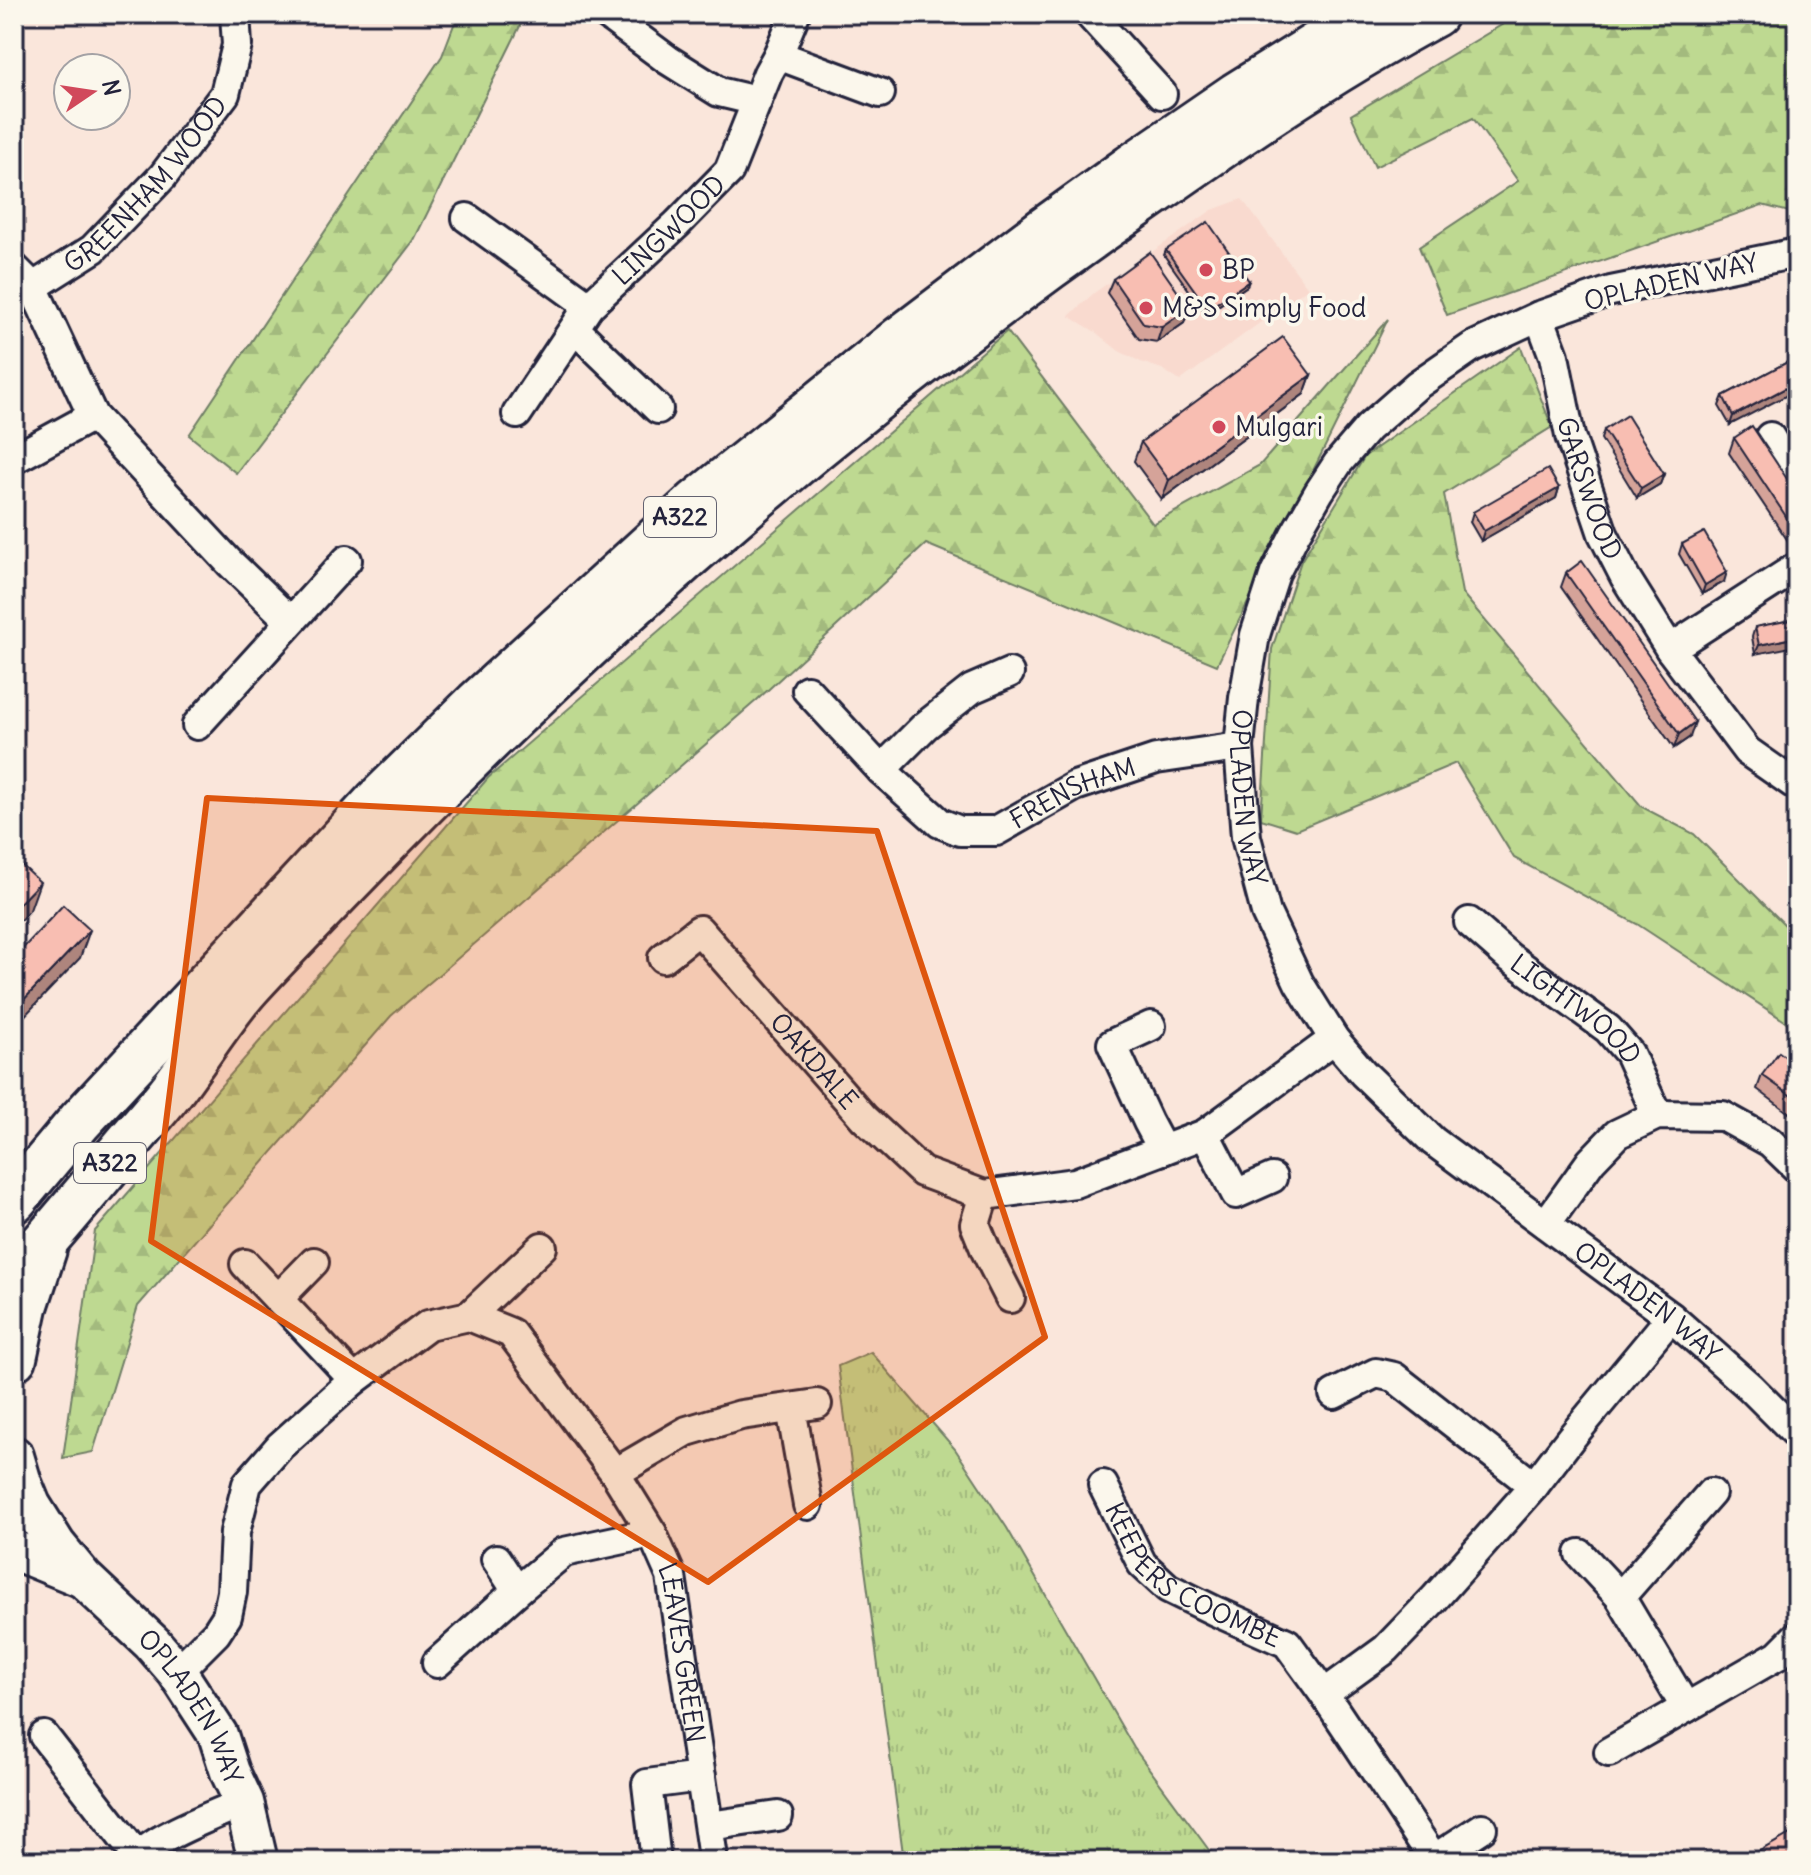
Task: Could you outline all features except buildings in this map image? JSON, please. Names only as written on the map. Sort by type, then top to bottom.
[{"type":"highway","name":"A322","points":[[14,1200],[80,1121],[378,800],[477,703],[696,503],[901,338],[1045,229],[1236,95],[1366,14]]},
{"type":"highway","name":"A322","points":[[14,1277],[174,1088],[245,990],[487,741],[723,525],[972,325],[1084,243],[1300,93],[1435,14]]},
{"type":"highway","name":"A322","points":[[14,1358],[25,1307],[47,1239]]},
{"type":"street","name":"GREENHAM WOOD","points":[[235,14],[237,45],[225,94],[163,176],[93,249],[23,278],[93,416],[229,562],[290,621]]},
{"type":"street","points":[[606,14],[668,60],[719,92],[757,101]]},
{"type":"street","name":"LINGWOOD","points":[[517,414],[582,317],[729,171],[795,14]]},
{"type":"street","points":[[1089,14],[1162,94]]},
{"type":"street","points":[[778,55],[880,93]]},
{"type":"street","name":"LINGWOOD","points":[[467,218],[582,317],[658,409]]},
{"type":"street","name":"OPLADEN WAY","points":[[1797,253],[1611,291],[1539,316],[1472,347],[1417,385],[1368,428],[1338,463],[1275,573],[1255,635],[1239,747],[1246,837],[1266,913],[1299,983],[1334,1039],[1363,1073],[1433,1141],[1671,1317],[1750,1387],[1797,1434]]},
{"type":"street","name":"GARSWOOD","points":[[1539,316],[1554,356],[1570,436],[1603,534],[1625,577],[1670,649],[1747,751],[1797,786]]},
{"type":"street","points":[[14,459],[93,416]]},
{"type":"street","points":[[1770,437],[1797,483]]},
{"type":"street","points":[[197,725],[347,560]]},
{"type":"street","points":[[1670,649],[1797,567]]},
{"type":"street","points":[[881,770],[925,726],[960,698],[972,689],[1009,673]]},
{"type":"street","name":"FRENSHAM","points":[[807,690],[881,770],[940,823],[960,831],[996,831],[1075,786],[1156,759],[1239,747]]},
{"type":"street","name":"LIGHTWOOD","points":[[1469,922],[1509,957],[1608,1029],[1629,1053],[1657,1115]]},
{"type":"street","name":"OAKDALE","points":[[663,958],[699,930],[864,1118],[922,1172],[984,1195],[1075,1183],[1205,1134],[1334,1039]]},
{"type":"street","points":[[1151,1026],[1112,1044],[1163,1150]]},
{"type":"street","points":[[1546,1224],[1591,1161],[1617,1134],[1657,1115],[1723,1116],[1770,1142],[1797,1168]]},
{"type":"street","points":[[1205,1134],[1236,1194],[1272,1178]]},
{"type":"street","points":[[984,1195],[975,1224],[1010,1298]]},
{"type":"street","points":[[177,1672],[216,1633],[227,1616],[232,1592],[235,1532],[247,1484],[280,1446],[354,1380],[428,1325],[469,1316],[542,1247]]},
{"type":"street","points":[[278,1299],[314,1262]]},
{"type":"street","points":[[245,1264],[354,1380]]},
{"type":"street","name":"LEAVES GREEN","points":[[469,1316],[511,1333],[615,1473],[652,1533],[671,1576],[710,1839],[778,1816]]},
{"type":"street","points":[[1324,1694],[1386,1649],[1435,1598],[1534,1486],[1671,1317]]},
{"type":"street","points":[[1334,1394],[1376,1373],[1394,1377],[1534,1486]]},
{"type":"street","points":[[615,1473],[687,1431],[741,1415],[804,1406],[808,1505]]},
{"type":"street","name":"OPLADEN WAY","points":[[14,1456],[31,1505],[56,1545],[83,1578],[152,1643],[177,1672],[218,1735],[244,1802],[258,1861]]},
{"type":"street","name":"KEEPERS COOMBE","points":[[1103,1485],[1142,1564],[1168,1588],[1287,1643],[1324,1694],[1430,1860],[1482,1828]]},
{"type":"street","points":[[1620,1597],[1711,1493]]},
{"type":"street","name":"LEAVES GREEN","points":[[437,1663],[564,1552],[652,1533]]},
{"type":"street","name":"OPLADEN WAY","points":[[14,1550],[83,1578]]},
{"type":"street","points":[[1580,1554],[1620,1597],[1686,1708]]},
{"type":"street","points":[[496,1559],[517,1591]]},
{"type":"street","points":[[1609,1752],[1778,1655],[1797,1636]]},
{"type":"street","points":[[44,1736],[136,1859],[152,1845],[244,1802]]},
{"type":"street","name":"LEAVES GREEN","points":[[656,1861],[647,1784],[701,1777]]},
{"type":"highlighted area","points":[[207,798],[877,831],[1045,1337],[708,1582],[151,1241]]},
{"type":"shaded area","points":[[1242,199],[1308,288],[1180,381],[1162,369],[1119,351],[1069,316],[1094,293],[1212,210]]},
{"type":"green space","points":[[458,14],[526,14],[414,240],[236,473],[189,435],[442,56]]},
{"type":"green space","points":[[1520,14],[1797,14],[1797,214],[1762,205],[1447,315],[1419,247],[1518,181],[1473,118],[1375,167],[1351,115]]},
{"type":"green space","points":[[1388,319],[1217,665],[926,544],[757,700],[391,1016],[138,1306],[93,1452],[63,1458],[95,1231],[488,778],[1007,331],[1153,524],[1260,465]]},
{"type":"green space","points":[[1521,347],[1552,427],[1444,494],[1462,593],[1642,807],[1694,834],[1797,937],[1797,1029],[1637,924],[1514,858],[1456,763],[1296,830],[1261,819],[1272,649],[1301,561],[1365,456]]},
{"type":"green space","points":[[871,1352],[955,1449],[1007,1528],[1134,1748],[1217,1861],[904,1861],[838,1366]]},
{"type":"place","name":"BP","points":[[1206,270]]},
{"type":"place","name":"M&S Simply Food","points":[[1146,308]]},
{"type":"place","name":"Mulgari","points":[[1219,427]]}]
